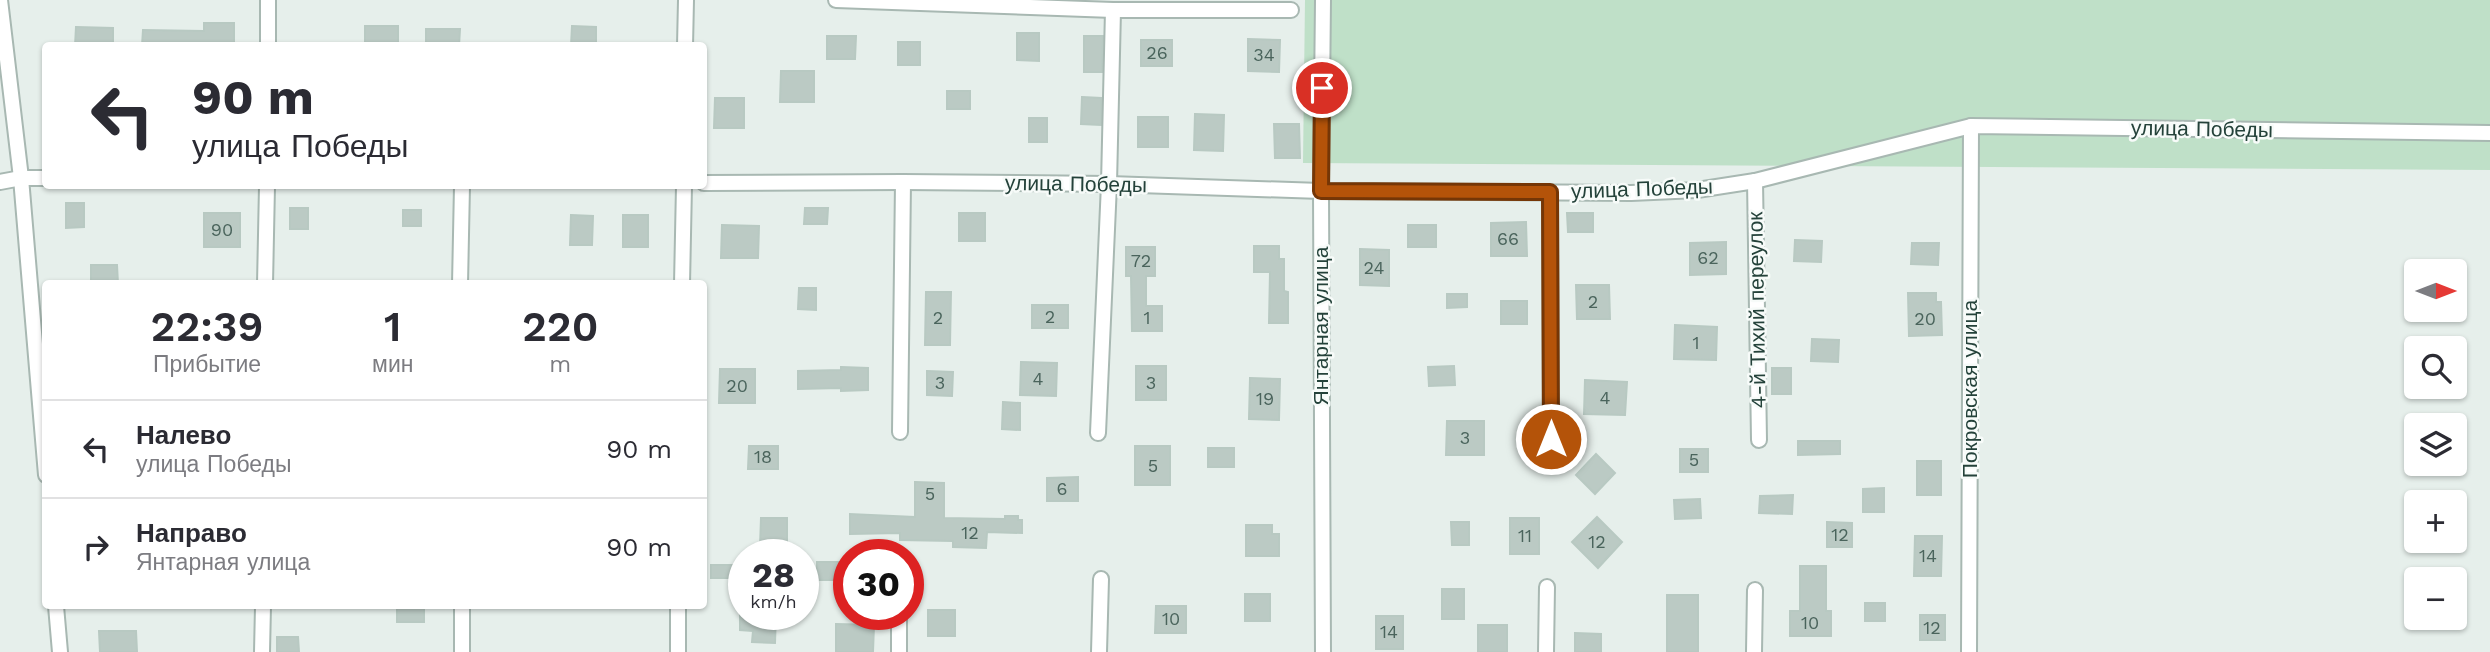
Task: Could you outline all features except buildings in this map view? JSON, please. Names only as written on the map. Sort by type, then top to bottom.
[{"type":"street","points":[[0,0],[21,178],[42,427]]},
{"type":"street","points":[[268,0],[268,42]]},
{"type":"street","points":[[685,42],[686,0]]},
{"type":"street","points":[[836,0],[1113,10],[1292,10]]},
{"type":"street","name":"Янтарная улица","points":[[1323,0],[1323,652]]},
{"type":"street","points":[[1098,433],[1109,184],[1113,10]]},
{"type":"street","name":"улица Победы","points":[[707,183],[902,181],[1321,191],[1631,193],[1697,190],[1755,181],[1971,127],[2490,133]]},
{"type":"street","name":"Покровская улица","points":[[1969,652],[1971,127]]},
{"type":"street","points":[[0,182],[42,178]]},
{"type":"street","points":[[900,432],[902,181]]},
{"type":"street","name":"4-й Тихий переулок","points":[[1755,181],[1759,440]]},
{"type":"street","points":[[265,280],[267,189]]},
{"type":"street","points":[[460,280],[462,189]]},
{"type":"street","points":[[682,280],[684,189]]},
{"type":"street","points":[[1550,192],[1551,439]]},
{"type":"street","points":[[1099,652],[1101,579]]},
{"type":"street","points":[[1546,652],[1547,587]]},
{"type":"street","points":[[1754,652],[1755,590]]},
{"type":"street","points":[[56,609],[60,652]]},
{"type":"street","points":[[262,652],[263,609]]},
{"type":"street","points":[[462,652],[463,609]]},
{"type":"street","points":[[678,609],[678,652]]},
{"type":"street","points":[[899,630],[899,652]]},
{"type":"green space","points":[[1305,0],[2490,0],[2490,170],[1303,163]]},
{"type":"route","points":[[1322,88],[1321,191],[1550,192],[1551,439]]}]
